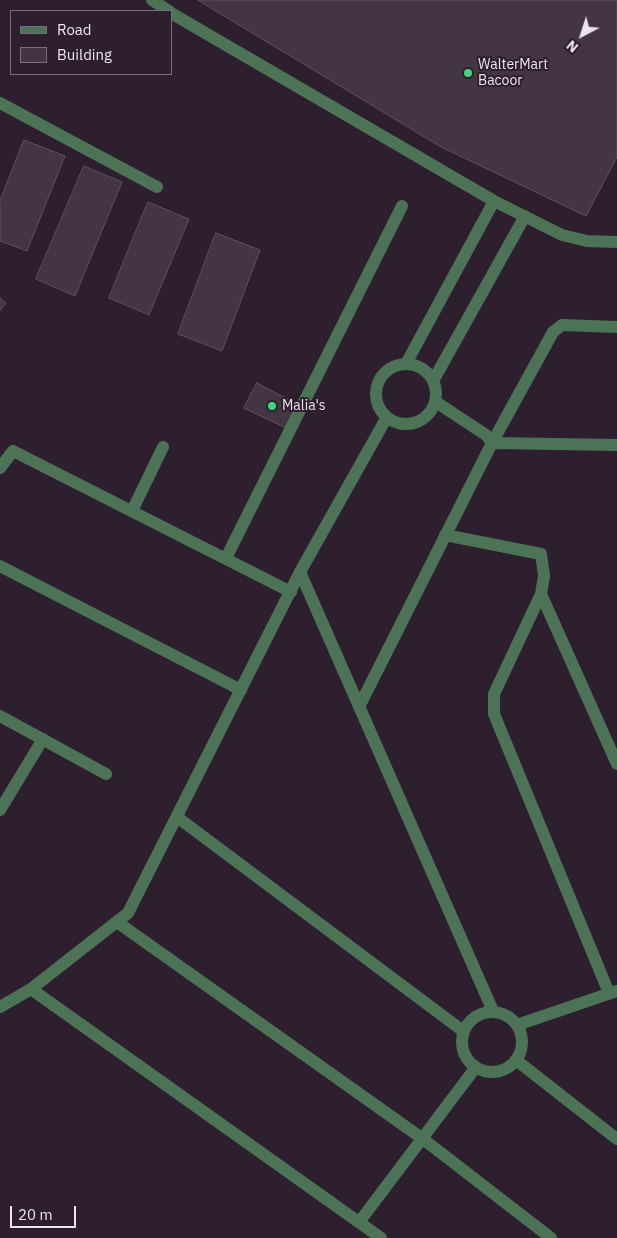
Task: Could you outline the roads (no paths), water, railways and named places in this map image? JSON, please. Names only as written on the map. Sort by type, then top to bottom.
[{"type":"street","points":[[142,0],[153,2],[167,10]]},
{"type":"street","points":[[172,13],[494,201],[562,235],[587,242],[617,242]]},
{"type":"street","points":[[0,103],[156,187]]},
{"type":"street","points":[[407,362],[494,201]]},
{"type":"street","points":[[226,558],[300,406],[402,206]]},
{"type":"street","points":[[433,381],[525,216]]},
{"type":"street","points":[[359,707],[492,443],[553,332],[562,325],[617,327]]},
{"type":"street","points":[[407,362],[420,366],[429,373],[433,381],[437,392],[436,402],[428,415],[414,424],[395,422],[387,417],[377,401],[378,382],[390,368],[407,362]]},
{"type":"street","points":[[436,402],[486,435],[492,443]]},
{"type":"street","points":[[0,1007],[31,989],[128,913],[300,572],[387,417]]},
{"type":"street","points":[[492,443],[617,444]]},
{"type":"street","points":[[132,511],[163,447]]},
{"type":"street","points":[[0,468],[13,451],[291,592]]},
{"type":"street","points":[[445,535],[541,554],[544,576],[541,594],[494,694],[494,714],[613,992],[517,1024]]},
{"type":"street","points":[[0,566],[241,690]]},
{"type":"street","points":[[300,572],[493,1011]]},
{"type":"street","points":[[541,594],[617,764]]},
{"type":"street","points":[[0,716],[106,774]]},
{"type":"street","points":[[0,810],[43,739]]},
{"type":"street","points":[[177,817],[463,1031]]},
{"type":"street","points":[[117,922],[423,1139],[551,1238]]},
{"type":"street","points":[[31,989],[360,1221],[381,1238]]},
{"type":"street","points":[[493,1011],[502,1013],[517,1024],[522,1043],[516,1060],[500,1071],[491,1072],[476,1067],[467,1059],[462,1050],[463,1031],[475,1016],[493,1011]]},
{"type":"street","points":[[516,1060],[617,1139]]},
{"type":"street","points":[[360,1221],[476,1067]]},
{"type":"place","name":"WalterMart Bacoor","points":[[468,73]]},
{"type":"place","name":"Malia's","points":[[272,406]]}]
